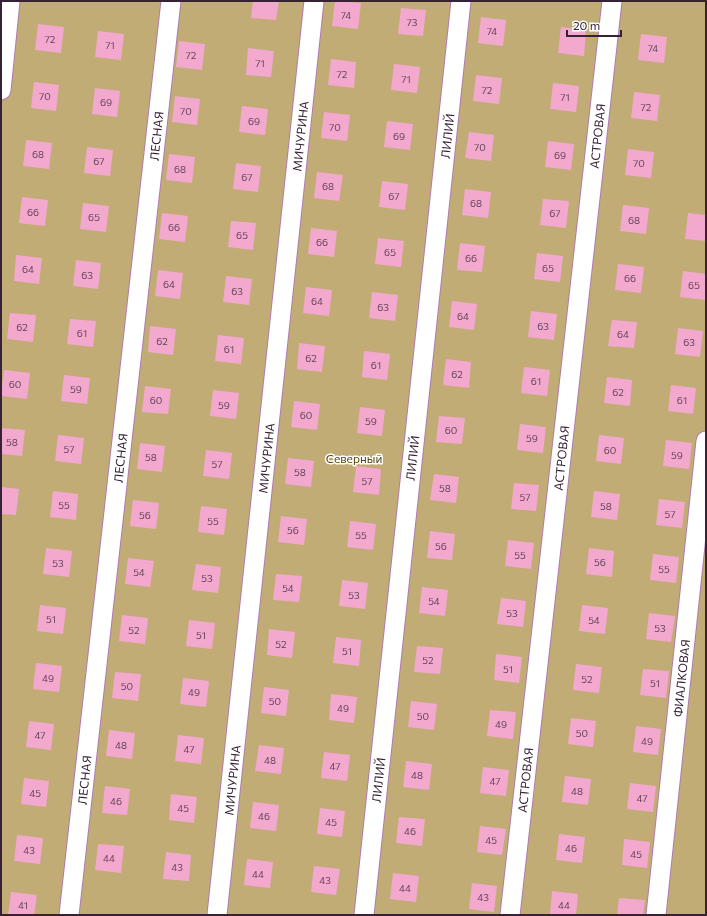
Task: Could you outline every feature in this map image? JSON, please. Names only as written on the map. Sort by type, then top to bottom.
[{"type":"street","points":[[1,90],[10,1]]},
{"type":"street","name":"ЛЕСНАЯ","points":[[69,915],[171,1]]},
{"type":"street","name":"МИЧУРИНА","points":[[217,915],[314,1]]},
{"type":"street","name":"ЛИЛИЙ","points":[[364,915],[461,1]]},
{"type":"street","name":"АСТРОВАЯ","points":[[510,915],[612,1]]},
{"type":"street","name":"ФИАЛКОВАЯ","points":[[656,915],[706,441]]},
{"type":"green space","name":"Северный","points":[[1,1],[706,1],[706,915],[1,915]]},
{"type":"building","points":[[253,1],[279,1],[276,20],[251,18]]},
{"type":"building","points":[[335,1],[361,3],[358,29],[332,26]]},
{"type":"building","points":[[401,8],[426,10],[423,36],[398,34]]},
{"type":"building","points":[[481,17],[506,20],[503,46],[478,43]]},
{"type":"building","points":[[38,24],[64,27],[61,53],[35,50]]},
{"type":"building","points":[[561,27],[586,30],[584,56],[558,53]]},
{"type":"building","points":[[98,31],[124,34],[121,60],[95,57]]},
{"type":"building","points":[[641,34],[667,37],[664,63],[638,60]]},
{"type":"building","points":[[179,41],[205,44],[202,70],[176,67]]},
{"type":"building","points":[[248,48],[274,51],[271,77],[246,75]]},
{"type":"building","points":[[331,59],[356,62],[354,88],[328,85]]},
{"type":"building","points":[[394,64],[420,67],[417,93],[391,90]]},
{"type":"building","points":[[476,75],[502,78],[499,104],[473,101]]},
{"type":"building","points":[[34,82],[59,85],[56,111],[31,108]]},
{"type":"building","points":[[553,83],[579,86],[576,112],[550,109]]},
{"type":"building","points":[[95,88],[120,91],[117,117],[92,114]]},
{"type":"building","points":[[634,92],[660,95],[657,121],[631,118]]},
{"type":"building","points":[[175,96],[200,99],[197,125],[172,122]]},
{"type":"building","points":[[242,106],[268,109],[265,135],[239,132]]},
{"type":"building","points":[[324,112],[350,115],[347,141],[321,138]]},
{"type":"building","points":[[387,121],[413,124],[410,150],[384,147]]},
{"type":"building","points":[[469,132],[494,135],[491,161],[465,158]]},
{"type":"building","points":[[26,140],[52,143],[49,169],[23,166]]},
{"type":"building","points":[[548,141],[574,144],[571,170],[545,167]]},
{"type":"building","points":[[87,147],[113,150],[110,176],[84,173]]},
{"type":"building","points":[[628,149],[654,152],[651,178],[625,175]]},
{"type":"building","points":[[169,154],[195,157],[192,183],[166,180]]},
{"type":"building","points":[[236,163],[261,166],[258,192],[233,189]]},
{"type":"building","points":[[317,172],[343,175],[339,201],[314,198]]},
{"type":"building","points":[[382,181],[408,184],[405,210],[379,207]]},
{"type":"building","points":[[465,189],[491,192],[488,218],[462,215]]},
{"type":"building","points":[[22,197],[48,200],[45,226],[19,223]]},
{"type":"building","points":[[543,199],[569,201],[566,228],[540,225]]},
{"type":"building","points":[[83,203],[109,206],[106,232],[80,229]]},
{"type":"building","points":[[623,205],[649,208],[646,234],[620,231]]},
{"type":"building","points":[[162,213],[188,216],[185,242],[159,239]]},
{"type":"building","points":[[688,213],[706,215],[706,241],[685,239]]},
{"type":"building","points":[[231,221],[256,223],[253,250],[228,247]]},
{"type":"building","points":[[311,228],[337,231],[334,257],[308,254]]},
{"type":"building","points":[[378,238],[404,241],[401,267],[375,264]]},
{"type":"building","points":[[460,243],[485,246],[482,272],[457,270]]},
{"type":"building","points":[[537,253],[563,256],[560,282],[534,279]]},
{"type":"building","points":[[16,255],[42,258],[39,284],[14,281]]},
{"type":"building","points":[[76,260],[101,263],[98,289],[73,286]]},
{"type":"building","points":[[618,264],[644,267],[641,293],[615,290]]},
{"type":"building","points":[[158,270],[183,273],[180,299],[155,296]]},
{"type":"building","points":[[683,271],[706,274],[706,300],[680,297]]},
{"type":"building","points":[[226,276],[252,279],[249,305],[223,302]]},
{"type":"building","points":[[306,287],[332,290],[329,316],[303,313]]},
{"type":"building","points":[[372,292],[398,295],[395,321],[369,318]]},
{"type":"building","points":[[452,301],[477,304],[474,330],[449,327]]},
{"type":"building","points":[[531,311],[557,314],[554,340],[528,337]]},
{"type":"building","points":[[10,313],[36,315],[33,342],[7,339]]},
{"type":"building","points":[[70,319],[96,321],[93,347],[67,344]]},
{"type":"building","points":[[612,320],[637,322],[634,348],[608,346]]},
{"type":"building","points":[[150,326],[176,329],[173,355],[148,352]]},
{"type":"building","points":[[678,328],[703,331],[700,357],[675,354]]},
{"type":"building","points":[[218,335],[244,338],[241,364],[215,361]]},
{"type":"building","points":[[299,343],[325,346],[322,372],[297,369]]},
{"type":"building","points":[[364,351],[390,354],[387,380],[362,377]]},
{"type":"building","points":[[446,359],[471,362],[469,388],[443,385]]},
{"type":"building","points":[[524,367],[550,370],[547,396],[521,393]]},
{"type":"building","points":[[4,370],[30,373],[27,399],[1,396]]},
{"type":"building","points":[[64,375],[90,378],[87,404],[61,401]]},
{"type":"building","points":[[607,377],[632,380],[630,406],[604,403]]},
{"type":"building","points":[[671,385],[696,388],[693,414],[668,411]]},
{"type":"building","points":[[145,386],[171,389],[168,414],[142,412]]},
{"type":"building","points":[[213,390],[239,393],[236,419],[210,416]]},
{"type":"building","points":[[294,401],[320,404],[317,430],[291,427]]},
{"type":"building","points":[[360,407],[385,410],[382,436],[357,433]]},
{"type":"building","points":[[439,416],[465,418],[462,444],[436,442]]},
{"type":"building","points":[[520,424],[546,427],[543,453],[517,450]]},
{"type":"building","points":[[1,428],[25,430],[22,456],[1,454]]},
{"type":"building","points":[[58,435],[84,438],[81,464],[55,461]]},
{"type":"building","points":[[599,435],[624,438],[621,464],[596,461]]},
{"type":"building","points":[[666,440],[692,443],[689,469],[663,466]]},
{"type":"building","points":[[140,443],[165,446],[162,472],[137,469]]},
{"type":"building","points":[[206,450],[232,453],[229,479],[203,476]]},
{"type":"building","points":[[288,458],[314,461],[311,487],[285,484]]},
{"type":"building","points":[[356,466],[381,469],[379,495],[353,492]]},
{"type":"building","points":[[434,474],[459,477],[456,503],[430,500]]},
{"type":"building","points":[[514,483],[539,485],[536,511],[511,509]]},
{"type":"building","points":[[1,487],[19,489],[16,515],[1,514]]},
{"type":"building","points":[[53,491],[78,494],[76,520],[50,517]]},
{"type":"building","points":[[594,491],[620,494],[617,520],[591,517]]},
{"type":"building","points":[[659,499],[685,502],[682,528],[656,525]]},
{"type":"building","points":[[133,500],[159,503],[156,529],[130,526]]},
{"type":"building","points":[[201,506],[227,509],[224,535],[198,532]]},
{"type":"building","points":[[281,516],[307,519],[304,545],[278,542]]},
{"type":"building","points":[[350,521],[376,524],[373,550],[347,547]]},
{"type":"building","points":[[430,531],[455,534],[452,560],[427,558]]},
{"type":"building","points":[[508,540],[534,543],[531,569],[505,566]]},
{"type":"building","points":[[46,548],[72,551],[69,577],[43,574]]},
{"type":"building","points":[[589,548],[614,551],[612,577],[586,574]]},
{"type":"building","points":[[653,554],[679,557],[676,583],[650,580]]},
{"type":"building","points":[[128,558],[154,561],[150,587],[125,584]]},
{"type":"building","points":[[196,564],[221,567],[218,593],[192,590]]},
{"type":"building","points":[[276,574],[302,576],[299,602],[273,600]]},
{"type":"building","points":[[342,580],[368,583],[365,609],[339,606]]},
{"type":"building","points":[[422,587],[448,590],[445,616],[419,613]]},
{"type":"building","points":[[501,598],[526,601],[523,627],[497,624]]},
{"type":"building","points":[[40,605],[66,608],[63,634],[37,631]]},
{"type":"building","points":[[582,605],[608,608],[605,634],[579,631]]},
{"type":"building","points":[[649,613],[675,616],[671,642],[646,639]]},
{"type":"building","points":[[122,615],[148,618],[145,644],[119,641]]},
{"type":"building","points":[[189,620],[215,623],[212,649],[186,646]]},
{"type":"building","points":[[269,629],[295,632],[292,658],[267,655]]},
{"type":"building","points":[[336,637],[361,640],[359,666],[333,663]]},
{"type":"building","points":[[417,646],[443,648],[440,674],[414,672]]},
{"type":"building","points":[[496,654],[522,657],[519,683],[494,680]]},
{"type":"building","points":[[36,663],[62,666],[59,692],[33,689]]},
{"type":"building","points":[[576,664],[602,667],[599,693],[573,690]]},
{"type":"building","points":[[643,669],[669,671],[666,698],[640,695]]},
{"type":"building","points":[[115,672],[141,674],[138,701],[112,698]]},
{"type":"building","points":[[183,678],[209,681],[206,707],[180,704]]},
{"type":"building","points":[[264,687],[289,690],[286,716],[261,713]]},
{"type":"building","points":[[331,694],[357,697],[354,723],[329,720]]},
{"type":"building","points":[[411,701],[437,704],[434,730],[408,727]]},
{"type":"building","points":[[490,710],[516,712],[513,739],[487,736]]},
{"type":"building","points":[[571,718],[596,721],[593,747],[568,744]]},
{"type":"building","points":[[29,721],[54,724],[51,750],[26,747]]},
{"type":"building","points":[[636,726],[661,729],[658,755],[633,752]]},
{"type":"building","points":[[109,730],[135,733],[132,759],[106,756]]},
{"type":"building","points":[[178,735],[204,738],[201,764],[175,761]]},
{"type":"building","points":[[259,745],[284,748],[281,774],[255,771]]},
{"type":"building","points":[[324,752],[350,755],[347,781],[321,778]]},
{"type":"building","points":[[406,761],[432,764],[429,790],[403,787]]},
{"type":"building","points":[[483,767],[509,770],[506,796],[480,793]]},
{"type":"building","points":[[565,776],[591,779],[588,805],[562,802]]},
{"type":"building","points":[[24,778],[49,781],[46,807],[21,804]]},
{"type":"building","points":[[630,783],[656,786],[653,812],[627,809]]},
{"type":"building","points":[[105,786],[130,789],[127,815],[102,813]]},
{"type":"building","points":[[171,794],[197,797],[194,823],[169,820]]},
{"type":"building","points":[[253,802],[279,805],[276,831],[250,828]]},
{"type":"building","points":[[320,808],[345,811],[342,837],[317,834]]},
{"type":"building","points":[[399,817],[425,819],[422,846],[396,843]]},
{"type":"building","points":[[480,826],[506,829],[502,855],[477,852]]},
{"type":"building","points":[[559,834],[585,837],[582,863],[556,860]]},
{"type":"building","points":[[17,835],[43,838],[40,864],[14,861]]},
{"type":"building","points":[[624,839],[650,842],[647,868],[622,865]]},
{"type":"building","points":[[98,844],[124,846],[121,873],[95,870]]},
{"type":"building","points":[[166,852],[191,855],[189,881],[163,879]]},
{"type":"building","points":[[247,859],[273,862],[270,888],[244,885]]},
{"type":"building","points":[[314,866],[340,869],[336,895],[311,892]]},
{"type":"building","points":[[393,873],[419,876],[416,902],[390,899]]},
{"type":"building","points":[[472,883],[497,886],[494,912],[469,909]]},
{"type":"building","points":[[552,891],[578,894],[576,915],[550,915]]},
{"type":"building","points":[[11,892],[37,895],[34,915],[8,915]]},
{"type":"building","points":[[619,898],[645,900],[643,915],[617,915]]}]
